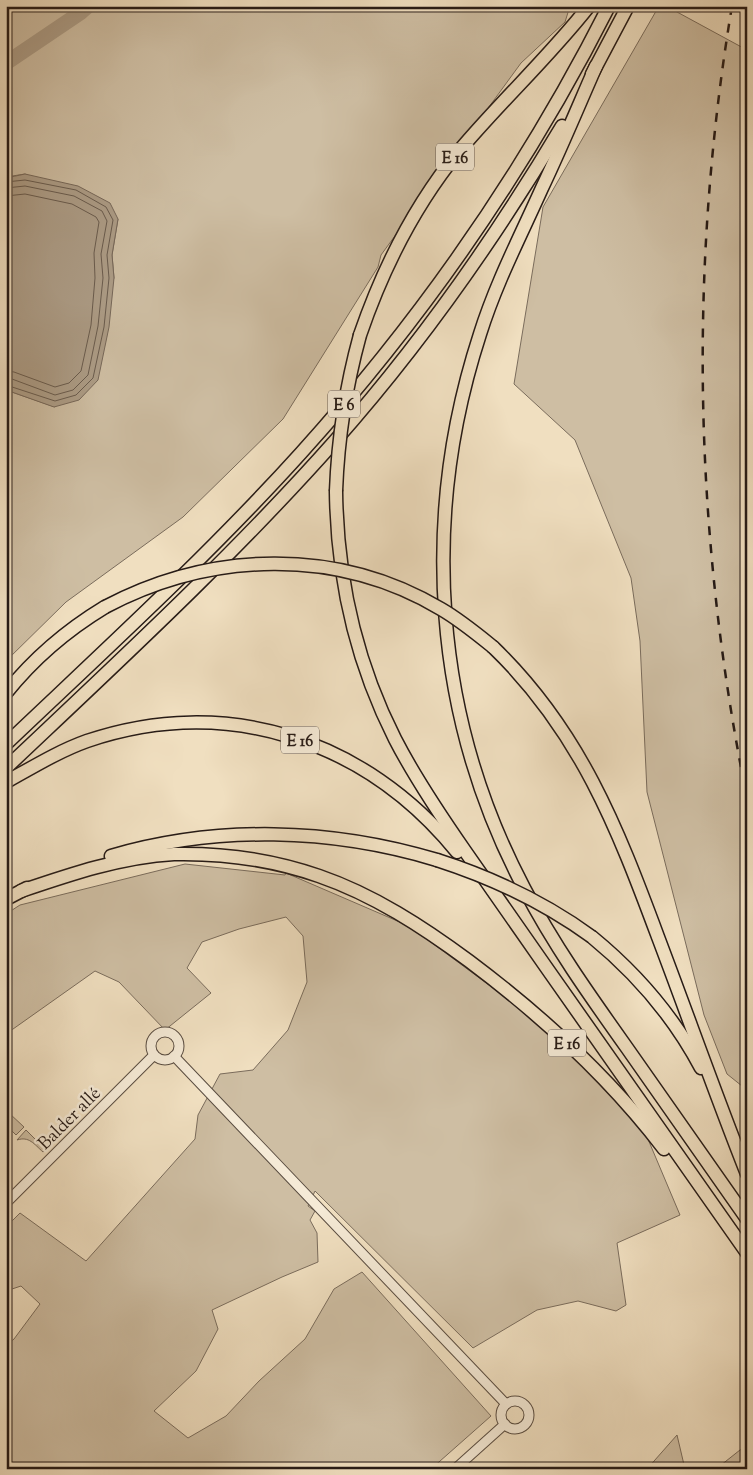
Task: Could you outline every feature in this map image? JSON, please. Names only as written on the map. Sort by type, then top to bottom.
[{"type":"highway","name":"E 16","points":[[589,6],[559,43],[474,134],[432,187],[408,225],[388,264],[360,335],[343,412],[338,448],[336,492],[339,545],[345,590],[358,646],[372,688],[406,761],[439,813],[747,1253]]},
{"type":"highway","name":"E 6","points":[[6,744],[241,517],[300,454],[364,379],[436,287],[484,218],[549,116],[609,6]]},
{"type":"highway","name":"E 6","points":[[6,768],[222,561],[303,476],[365,406],[422,334],[483,250],[547,152],[628,6]]},
{"type":"highway","name":"E 16","points":[[596,66],[542,190],[516,242],[498,284],[480,333],[467,378],[452,452],[444,521],[442,573],[446,635],[455,690],[473,766],[500,838],[523,887],[549,934],[589,995],[747,1220]]},
{"type":"highway","name":"E 16","points":[[6,693],[47,649],[74,627],[105,607],[152,585],[197,572],[237,565],[297,564],[347,572],[396,587],[441,609],[467,626],[516,669],[546,705],[568,736],[596,786],[628,857],[747,1174]]},
{"type":"highway","name":"E 16","points":[[6,782],[49,758],[86,742],[141,728],[180,723],[202,723],[240,726],[280,734],[338,755],[390,787],[442,834],[478,880],[498,898]]},
{"type":"highway","name":"E 16","points":[[6,899],[68,870],[126,852],[169,843],[230,835],[297,835],[347,840],[396,849],[437,860],[481,875],[526,896],[552,910],[592,937],[623,964],[654,997],[678,1030],[716,1091]]},
{"type":"highway","name":"E 16","points":[[21,891],[108,864],[174,854],[237,857],[278,864],[320,876],[365,896],[408,919],[453,949],[552,1028],[630,1107],[673,1159],[717,1222],[732,1231]]},
{"type":"street","points":[[165,1032],[174,1035],[178,1040],[178,1048],[174,1056],[161,1060],[154,1055],[151,1050],[151,1042],[156,1034],[165,1032]]},
{"type":"street","name":"Balder allé","points":[[6,1203],[154,1055]]},
{"type":"street","points":[[174,1056],[506,1404]]},
{"type":"street","points":[[514,1401],[522,1403],[528,1409],[529,1418],[524,1425],[517,1428],[505,1424],[502,1412],[506,1404],[514,1401]]},
{"type":"street","points":[[455,1469],[505,1424]]},
{"type":"shaded area","points":[[6,6],[570,6],[565,22],[521,63],[381,255],[378,267],[283,419],[183,517],[66,602],[6,661],[6,389],[55,407],[114,278],[112,255],[118,219],[25,174],[6,177]]},
{"type":"shaded area","points":[[659,6],[666,6],[747,50],[747,1090],[727,1074],[704,1015],[647,792],[640,641],[631,578],[575,440],[514,384],[543,207]]},
{"type":"shaded area","points":[[185,864],[285,875],[286,873],[409,926],[535,1019],[642,1125],[680,1215],[617,1243],[626,1305],[616,1311],[578,1301],[537,1310],[473,1348],[315,1191],[308,1206],[315,1211],[310,1220],[317,1233],[318,1262],[212,1310],[218,1329],[196,1371],[154,1411],[188,1438],[226,1416],[259,1381],[305,1339],[334,1289],[362,1272],[491,1416],[431,1469],[6,1469],[6,1346],[14,1339],[40,1304],[21,1286],[6,1291],[6,1227],[20,1213],[86,1261],[195,1139],[198,1115],[220,1074],[253,1070],[288,1030],[307,982],[303,936],[286,917],[239,929],[202,942],[187,968],[211,993],[165,1030],[119,982],[95,971],[6,1034],[6,914],[20,905]]},
{"type":"shaded area","points":[[9,1113],[24,1127],[16,1135],[6,1125],[6,1116]]},
{"type":"shaded area","points":[[26,1130],[44,1148],[49,1144],[50,1146],[43,1152],[28,1140],[17,1140]]},
{"type":"shaded area","points":[[677,1435],[685,1469],[647,1469]]},
{"type":"shaded area","points":[[747,1447],[747,1469],[716,1469],[740,1450]]},
{"type":"water","points":[[25,174],[78,186],[110,203],[118,219],[112,255],[114,278],[109,327],[98,380],[79,400],[54,407],[6,389],[6,178]]},
{"type":"waterway","points":[[6,63],[88,6]]},
{"type":"railway","points":[[732,6],[718,105],[708,204],[703,303],[703,403],[707,502],[716,601],[729,700],[747,798]]}]
